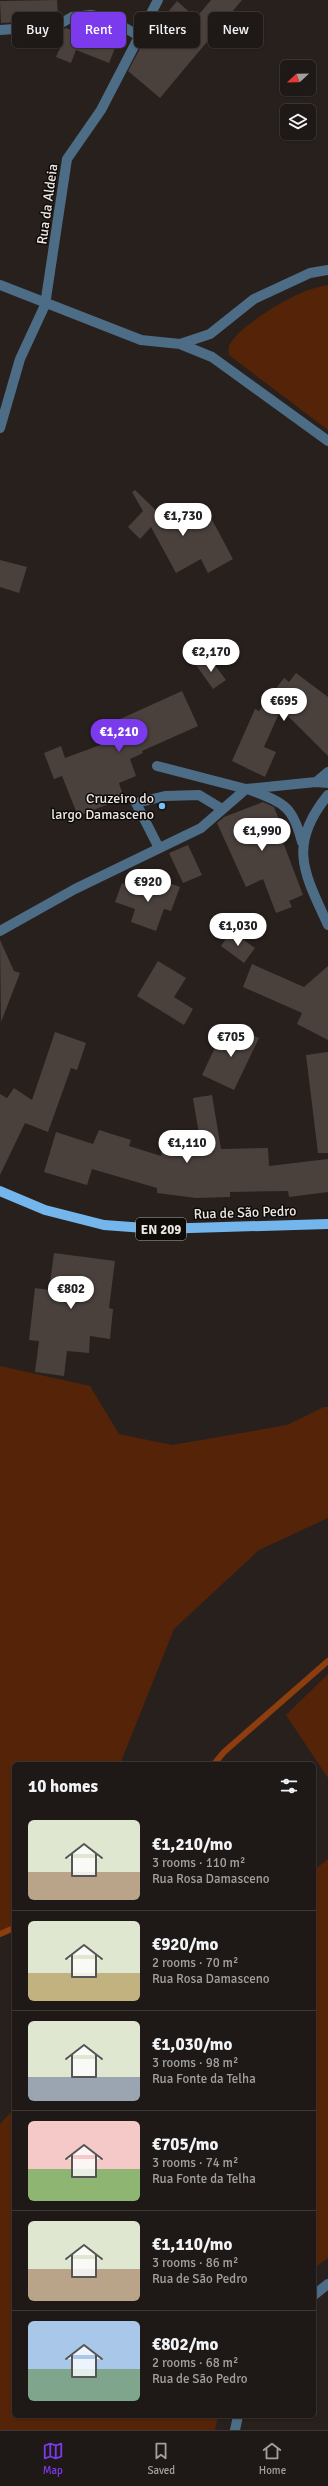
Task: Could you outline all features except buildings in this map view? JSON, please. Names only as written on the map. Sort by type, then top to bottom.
[{"type":"main road","name":"Rua de São Pedro","points":[[0,1191],[46,1210],[104,1225],[158,1229],[328,1224]]},
{"type":"street","name":"Rua da Aldeia","points":[[152,12],[158,0]]},
{"type":"street","points":[[0,30],[56,26],[72,17],[91,15],[110,19],[134,33]]},
{"type":"street","name":"Rua da Aldeia","points":[[0,428],[20,359],[45,305],[67,159],[101,110],[134,46]]},
{"type":"street","points":[[180,344],[210,334],[254,300],[310,273],[328,270]]},
{"type":"street","points":[[0,285],[45,305],[140,340],[180,344],[212,356],[328,441]]},
{"type":"street","points":[[157,766],[246,788],[283,804],[297,821],[302,842],[305,875],[328,925]]},
{"type":"street","points":[[316,782],[328,772]]},
{"type":"street","points":[[0,931],[76,889],[201,828],[246,788],[316,782],[328,783]]},
{"type":"street","points":[[159,848],[136,803],[165,796],[199,795],[222,809]]},
{"type":"street","points":[[302,842],[315,810],[328,795]]},
{"type":"street","points":[[316,2293],[328,2284]]},
{"type":"street","points":[[235,2430],[238,2418]]},
{"type":"shaded area","points":[[328,285],[328,430],[229,355],[229,346],[240,332],[283,302],[311,289]]},
{"type":"shaded area","points":[[0,1366],[90,1386],[119,1434],[172,1445],[287,1425],[324,1407],[328,1407],[328,1518],[259,1550],[174,1629],[121,1762],[12,1762],[12,1928],[0,1934]]},
{"type":"shaded area","points":[[328,1674],[328,1778],[286,1715]]},
{"type":"shaded area","points":[[328,1859],[328,2258],[316,2267],[316,1868]]},
{"type":"shaded area","points":[[12,2111],[12,2418],[218,2418],[215,2430],[0,2430],[0,2124]]},
{"type":"waterway","points":[[216,1762],[224,1752],[328,1661]]},
{"type":"waterway","points":[[0,1934],[12,1929]]},
{"type":"place","name":"Cruzeiro do largo Damasceno","points":[[162,806]]}]
